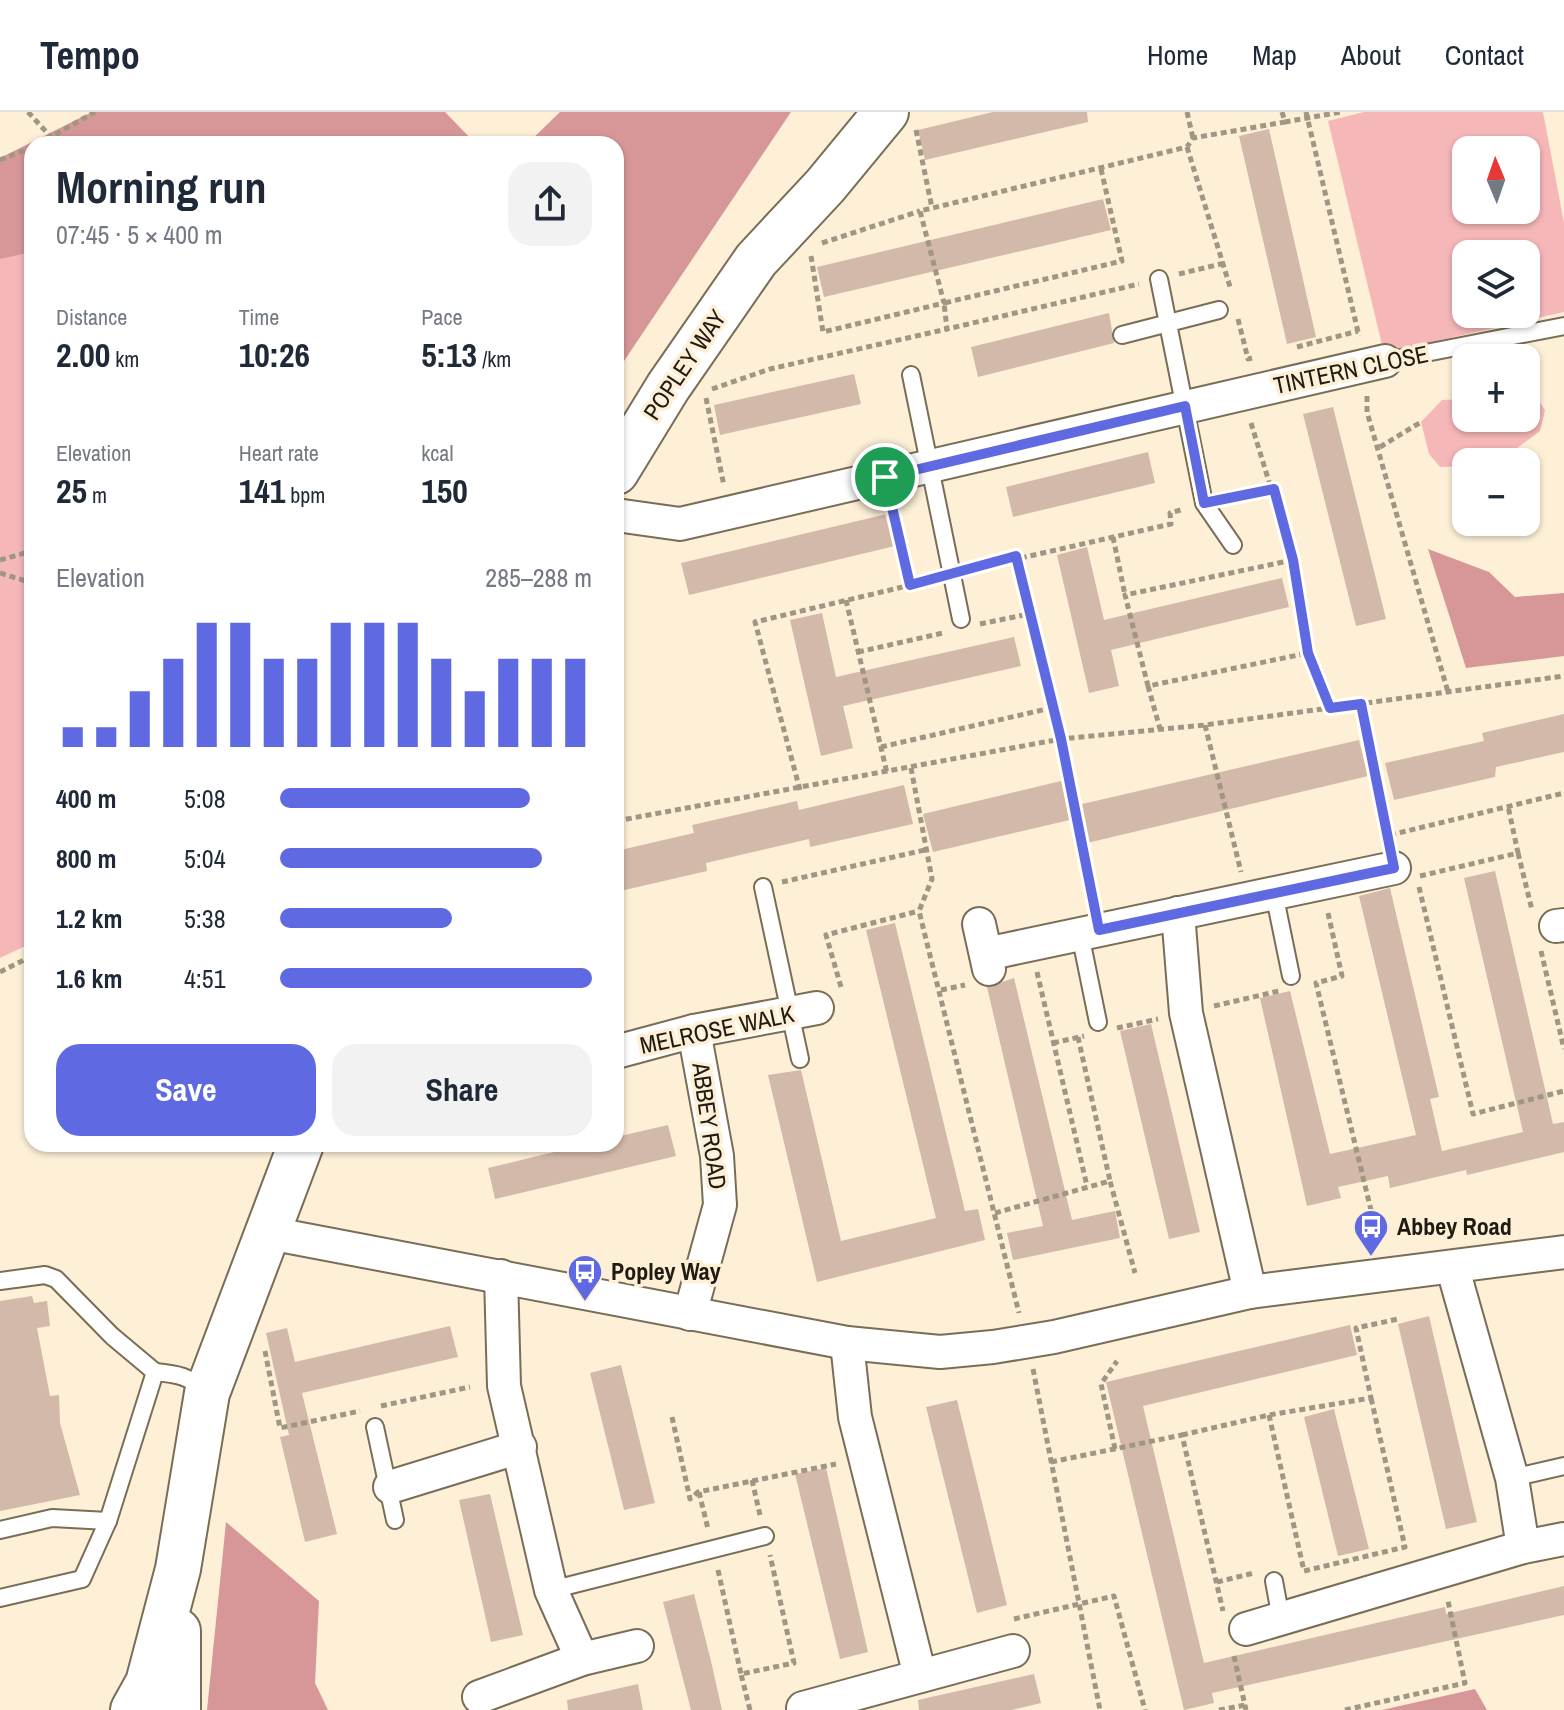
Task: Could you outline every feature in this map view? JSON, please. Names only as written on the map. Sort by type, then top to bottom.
[{"type":"street","name":"POPLEY WAY","points":[[624,459],[668,387],[756,260],[796,187],[852,112]]},
{"type":"street","name":"POPLEY WAY","points":[[756,260],[825,186],[900,116]]},
{"type":"street","name":"TINTERN CLOSE","points":[[624,516],[680,524],[1385,361]]},
{"type":"street","points":[[983,957],[1261,896],[1405,872]]},
{"type":"street","points":[[1178,913],[1186,1013],[1250,1292]]},
{"type":"street","name":"MELROSE WALK","points":[[624,1050],[694,1031],[804,1011]]},
{"type":"street","name":"ABBEY ROAD","points":[[690,1314],[720,1205],[717,1156],[694,1031]]},
{"type":"street","points":[[133,1710],[148,1683],[178,1569],[207,1393],[298,1152]]},
{"type":"street","points":[[269,1233],[847,1343],[940,1352],[1054,1337],[1250,1292],[1453,1269],[1564,1252]]},
{"type":"street","points":[[1453,1269],[1512,1478],[1523,1547]]},
{"type":"street","points":[[501,1276],[504,1386],[551,1590],[582,1659]]},
{"type":"street","points":[[847,1343],[855,1417],[920,1676]]},
{"type":"street","points":[[390,1487],[520,1447]]},
{"type":"street","points":[[1233,1629],[1281,1619],[1523,1547],[1564,1539]]},
{"type":"street","points":[[178,1569],[178,1710]]},
{"type":"street","points":[[479,1697],[582,1659],[637,1646]]},
{"type":"street","points":[[803,1708],[1013,1651]]},
{"type":"lane","points":[[1159,279],[1204,503],[1233,545]]},
{"type":"lane","points":[[1122,335],[1219,310]]},
{"type":"lane","name":"TINTERN CLOSE","points":[[1385,361],[1564,326]]},
{"type":"lane","points":[[911,375],[927,468],[961,619]]},
{"type":"lane","points":[[763,887],[804,1011],[800,1059]]},
{"type":"lane","points":[[1261,896],[1291,976]]},
{"type":"lane","points":[[1090,932],[1098,1022]]},
{"type":"lane","points":[[0,1281],[45,1275],[56,1279],[112,1336],[155,1372],[182,1375],[194,1380],[207,1393]]},
{"type":"lane","points":[[0,1598],[82,1579],[108,1521],[155,1372]]},
{"type":"lane","points":[[375,1427],[395,1520]]},
{"type":"lane","points":[[1512,1478],[1564,1466]]},
{"type":"lane","points":[[0,1530],[52,1518],[108,1521]]},
{"type":"lane","points":[[551,1590],[765,1536]]},
{"type":"lane","points":[[1274,1581],[1281,1619]]},
{"type":"path","points":[[28,112],[50,136]]},
{"type":"path","points":[[53,136],[95,112]]},
{"type":"path","points":[[1187,112],[1193,138]]},
{"type":"path","points":[[1282,112],[1285,122]]},
{"type":"path","points":[[1101,169],[1122,261],[823,332],[810,247],[920,211],[1187,147],[1193,138],[1285,122],[1307,114],[1341,112]]},
{"type":"path","points":[[1289,349],[1358,331],[1307,114]]},
{"type":"path","points":[[900,116],[932,208]]},
{"type":"path","points":[[1187,147],[1225,263],[1248,359],[1261,356]]},
{"type":"path","points":[[0,160],[24,150]]},
{"type":"path","points":[[920,211],[944,303],[947,329]]},
{"type":"path","points":[[729,513],[705,391],[770,369],[1225,263]]},
{"type":"path","points":[[1353,400],[1367,397],[1367,412],[1380,447],[1448,692]]},
{"type":"path","points":[[1265,419],[1250,422],[1274,489],[1293,560],[1308,653],[1330,708]]},
{"type":"path","points":[[1380,447],[1421,422]]},
{"type":"path","points":[[885,477],[910,585]]},
{"type":"path","points":[[800,790],[755,622],[951,575],[1016,556],[1171,524],[1170,513],[1274,489]]},
{"type":"path","points":[[1113,537],[1160,729]]},
{"type":"path","points":[[0,560],[24,553]]},
{"type":"path","points":[[1016,556],[1061,739],[1090,932]]},
{"type":"path","points":[[1125,595],[1293,560]]},
{"type":"path","points":[[0,573],[24,580]]},
{"type":"path","points":[[846,600],[887,773]]},
{"type":"path","points":[[1148,686],[1308,653]]},
{"type":"path","points":[[624,820],[800,790],[1061,739],[1205,725],[1564,676]]},
{"type":"path","points":[[1361,704],[1387,836],[1405,872],[1473,1114],[1564,1091]]},
{"type":"path","points":[[881,747],[1051,708]]},
{"type":"path","points":[[1205,725],[1261,896]]},
{"type":"path","points":[[911,768],[932,879],[919,911],[941,990],[1017,1308]]},
{"type":"path","points":[[1387,836],[1564,793]]},
{"type":"path","points":[[1405,872],[1518,853],[1508,806]]},
{"type":"path","points":[[763,887],[925,850]]},
{"type":"path","points":[[1324,898],[1342,976],[1316,983],[1377,1235]]},
{"type":"path","points":[[804,1011],[846,1003],[826,935],[919,911]]},
{"type":"path","points":[[941,990],[983,957]]},
{"type":"path","points":[[0,972],[24,960]]},
{"type":"path","points":[[1544,963],[1554,960]]},
{"type":"path","points":[[1021,972],[1036,968],[1087,1186]]},
{"type":"path","points":[[1078,1037],[1110,1181],[1135,1273]]},
{"type":"path","points":[[995,1213],[1110,1181]]},
{"type":"path","points":[[1269,1415],[1304,1571],[1405,1547],[1356,1328],[1398,1319]]},
{"type":"path","points":[[265,1351],[280,1428]]},
{"type":"path","points":[[1115,1449],[1101,1384],[1117,1361]]},
{"type":"path","points":[[1032,1366],[1100,1710]]},
{"type":"path","points":[[1051,1462],[1269,1415],[1371,1398]]},
{"type":"path","points":[[672,1417],[690,1499],[698,1492],[837,1464]]},
{"type":"path","points":[[1182,1435],[1233,1629],[1245,1707],[1219,1710]]},
{"type":"path","points":[[741,1674],[794,1663],[752,1480]]},
{"type":"path","points":[[698,1492],[750,1710]]},
{"type":"path","points":[[1345,1710],[1465,1683],[1441,1571]]},
{"type":"path","points":[[1114,1596],[1145,1710]]},
{"type":"shaded area","points":[[92,112],[445,112],[468,136],[44,136]]},
{"type":"shaded area","points":[[560,112],[791,112],[624,361],[624,136],[535,136]]},
{"type":"shaded area","points":[[1364,112],[1543,112],[1564,223],[1564,312],[1540,317],[1540,240],[1452,240],[1452,328],[1494,328],[1384,353],[1328,121]]},
{"type":"shaded area","points":[[24,146],[24,254],[0,259],[0,158]]},
{"type":"shaded area","points":[[24,161],[24,947],[0,958],[0,170]]},
{"type":"shaded area","points":[[1442,400],[1452,400],[1452,432],[1539,432],[1517,448],[1452,448],[1452,467],[1440,467],[1429,454],[1421,422]]},
{"type":"shaded area","points":[[1540,402],[1545,410],[1540,431]]},
{"type":"shaded area","points":[[1428,549],[1489,572],[1515,597],[1564,593],[1564,656],[1466,668]]},
{"type":"shaded area","points":[[226,1522],[319,1601],[315,1683],[328,1710],[207,1710]]},
{"type":"shaded area","points":[[1475,1689],[1487,1710],[1382,1710]]},
{"type":"building","points":[[993,112],[1087,112],[1088,122],[925,160],[918,130]]},
{"type":"building","points":[[1269,129],[1316,337],[1287,344],[1239,136]]},
{"type":"building","points":[[1103,199],[1111,230],[824,297],[817,267]]},
{"type":"building","points":[[1109,313],[1114,343],[978,377],[971,347]]},
{"type":"building","points":[[854,374],[861,404],[720,435],[714,405]]},
{"type":"building","points":[[1333,407],[1386,619],[1356,626],[1303,414]]},
{"type":"building","points":[[1148,452],[1155,483],[1013,517],[1006,487]]},
{"type":"building","points":[[887,514],[895,546],[689,595],[681,563]]},
{"type":"building","points":[[1087,547],[1104,620],[1282,578],[1289,607],[1111,650],[1119,686],[1089,693],[1057,555]]},
{"type":"building","points":[[822,613],[836,677],[1014,637],[1021,666],[843,706],[853,748],[821,756],[790,620]]},
{"type":"building","points":[[1564,714],[1564,752],[1496,767],[1495,777],[1394,800],[1385,763],[1484,741],[1482,733]]},
{"type":"building","points":[[1359,740],[1368,776],[1087,843],[1078,805]]},
{"type":"building","points":[[1065,780],[1074,819],[933,852],[923,814]]},
{"type":"building","points":[[904,785],[913,824],[810,847],[809,839],[706,863],[707,871],[624,890],[624,849],[694,833],[692,825],[797,801],[799,810]]},
{"type":"building","points":[[1495,871],[1553,1124],[1564,1122],[1564,1152],[1467,1175],[1466,1170],[1390,1188],[1388,1176],[1338,1187],[1341,1198],[1307,1206],[1260,998],[1290,991],[1330,1154],[1416,1135],[1359,896],[1390,888],[1439,1097],[1430,1099],[1442,1151],[1523,1132],[1464,878]]},
{"type":"building","points":[[895,923],[965,1211],[978,1209],[985,1240],[817,1282],[768,1075],[801,1070],[841,1241],[936,1218],[866,930]]},
{"type":"building","points":[[1014,978],[1072,1220],[1115,1211],[1120,1238],[1013,1260],[1007,1233],[1043,1226],[987,987]]},
{"type":"building","points":[[1151,1024],[1200,1232],[1169,1239],[1120,1031]]},
{"type":"building","points":[[668,1125],[676,1156],[495,1199],[488,1168],[554,1152],[624,1152],[624,1135]]},
{"type":"building","points":[[32,1296],[34,1303],[47,1301],[50,1326],[37,1328],[50,1396],[59,1395],[60,1423],[80,1495],[0,1511],[0,1301]]},
{"type":"building","points":[[1429,1316],[1477,1522],[1446,1529],[1398,1324]]},
{"type":"building","points":[[1350,1325],[1357,1355],[1143,1406],[1204,1663],[1445,1607],[1446,1614],[1564,1586],[1564,1615],[1212,1693],[1214,1703],[1184,1710],[1106,1382]]},
{"type":"building","points":[[450,1326],[458,1357],[302,1393],[337,1534],[305,1542],[280,1437],[289,1435],[266,1333],[287,1328],[295,1362]]},
{"type":"building","points":[[621,1365],[655,1503],[624,1510],[590,1373]]},
{"type":"building","points":[[957,1400],[1007,1605],[977,1613],[926,1407]]},
{"type":"building","points":[[1334,1409],[1369,1549],[1338,1556],[1304,1417]]},
{"type":"building","points":[[826,1468],[868,1652],[840,1659],[795,1474]]},
{"type":"building","points":[[490,1494],[523,1635],[491,1642],[459,1500]]},
{"type":"building","points":[[694,1594],[722,1710],[691,1710],[663,1602]]},
{"type":"building","points":[[1034,1674],[1041,1703],[1012,1710],[919,1710],[918,1700]]},
{"type":"building","points":[[638,1684],[643,1710],[568,1710],[567,1700]]},
{"type":"place","name":"Abbey Road","points":[[1371,1258]]},
{"type":"place","name":"Popley Way","points":[[585,1303]]},
{"type":"route","points":[[1185,406],[1204,503],[1274,489],[1293,560],[1308,653],[1330,708],[1361,704],[1394,868],[1099,930],[1061,739],[1016,556],[910,585],[885,477],[1185,406]]}]
